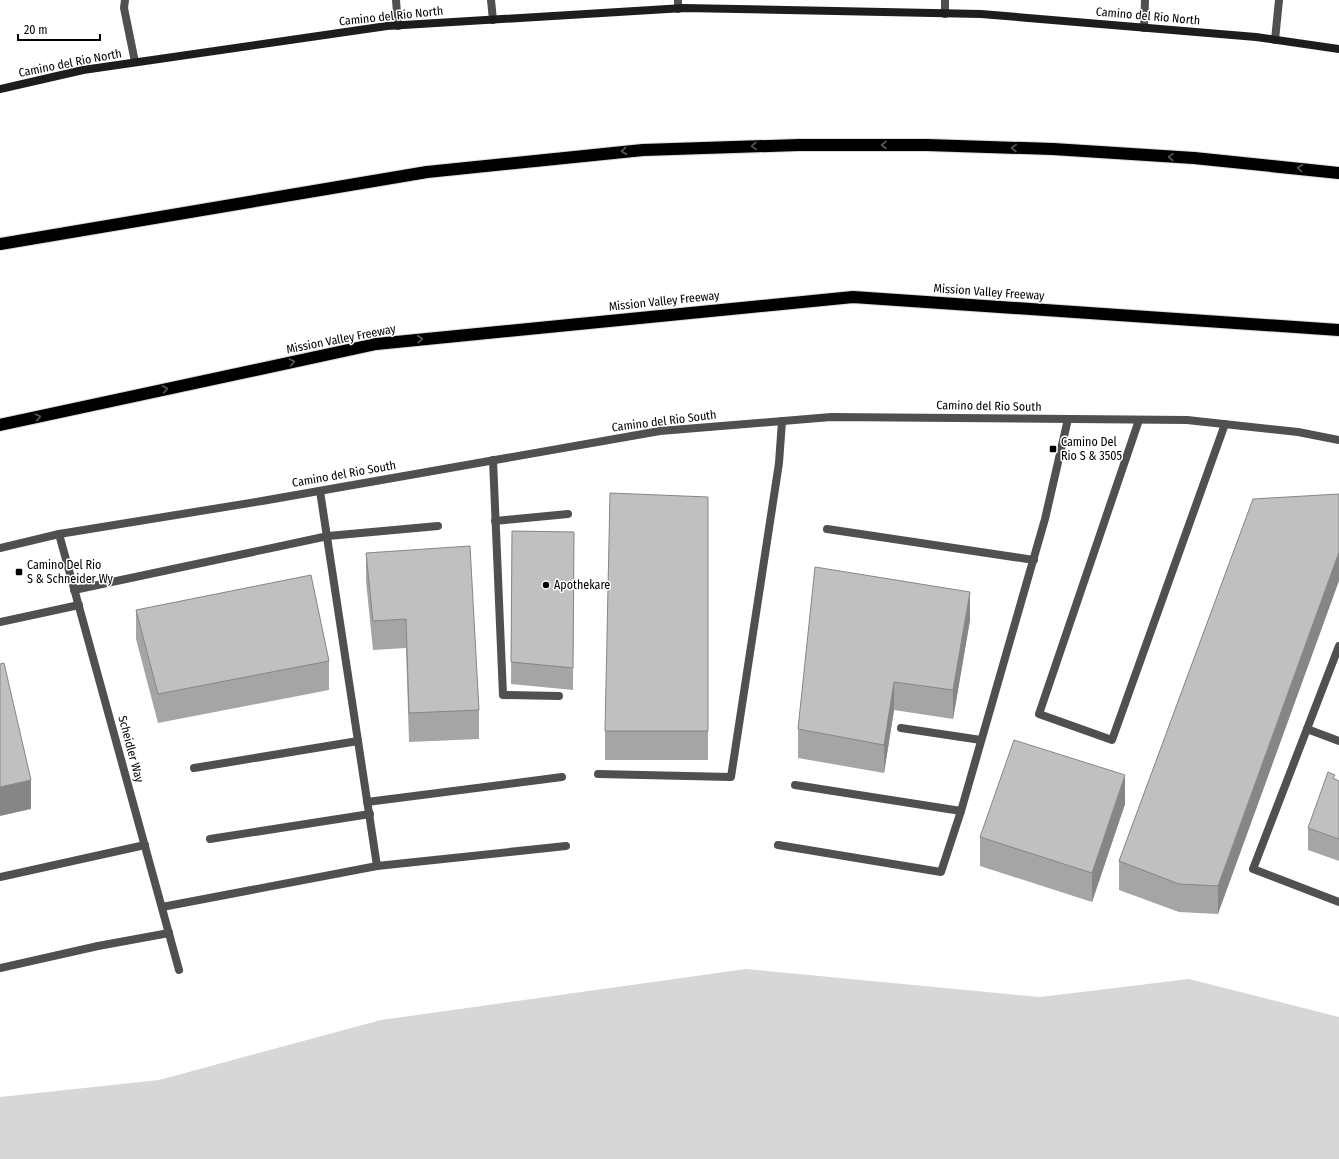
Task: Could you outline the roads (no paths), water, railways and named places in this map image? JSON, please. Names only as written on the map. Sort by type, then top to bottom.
[{"type":"highway","points":[[0,244],[427,172],[643,150],[799,145],[927,145],[1053,149],[1194,158],[1339,173]]},
{"type":"highway","name":"Mission Valley Freeway","points":[[0,425],[376,344],[853,297],[1339,330]]},
{"type":"main road","name":"Camino del Rio North","points":[[0,89],[83,70],[398,26],[678,9],[981,14],[1256,37],[1339,49]]},
{"type":"street","points":[[124,0],[124,8],[135,62]]},
{"type":"street","points":[[396,0],[398,26]]},
{"type":"street","points":[[491,0],[493,20]]},
{"type":"street","points":[[678,0],[678,9]]},
{"type":"street","points":[[945,0],[945,14]]},
{"type":"street","points":[[1144,28],[1145,0]]},
{"type":"street","points":[[1275,40],[1279,0]]},
{"type":"street","name":"Camino del Rio South","points":[[0,548],[59,534],[320,491],[660,431],[831,417],[1187,420],[1298,432],[1339,440]]},
{"type":"street","points":[[778,845],[941,872],[961,811],[1046,519],[1068,419]]},
{"type":"street","points":[[1140,420],[1039,714],[1112,740],[1225,424]]},
{"type":"street","points":[[598,774],[731,777],[779,463],[782,421]]},
{"type":"street","points":[[493,460],[503,695],[559,696]]},
{"type":"street","points":[[320,491],[377,866]]},
{"type":"street","points":[[495,521],[568,514]]},
{"type":"street","points":[[74,590],[328,536],[438,526]]},
{"type":"street","points":[[827,529],[1034,560]]},
{"type":"street","name":"Scheidler Way","points":[[59,534],[179,970]]},
{"type":"street","points":[[0,622],[79,605]]},
{"type":"street","points":[[1339,646],[1252,869],[1339,902]]},
{"type":"street","points":[[901,728],[981,740]]},
{"type":"street","points":[[1307,729],[1339,741]]},
{"type":"street","points":[[194,768],[358,741]]},
{"type":"street","points":[[367,802],[562,777]]},
{"type":"street","points":[[795,785],[961,811]]},
{"type":"street","points":[[210,839],[370,814]]},
{"type":"street","points":[[0,877],[145,845]]},
{"type":"street","points":[[162,907],[377,866],[566,846]]},
{"type":"street","points":[[0,968],[98,946],[169,933]]},
{"type":"place","name":"Camino Del Rio S & 3505","points":[[1053,449]]},
{"type":"place","name":"Camino Del Rio S & Schneider Wy","points":[[19,572]]},
{"type":"place","name":"Apothekare","points":[[546,585]]}]
